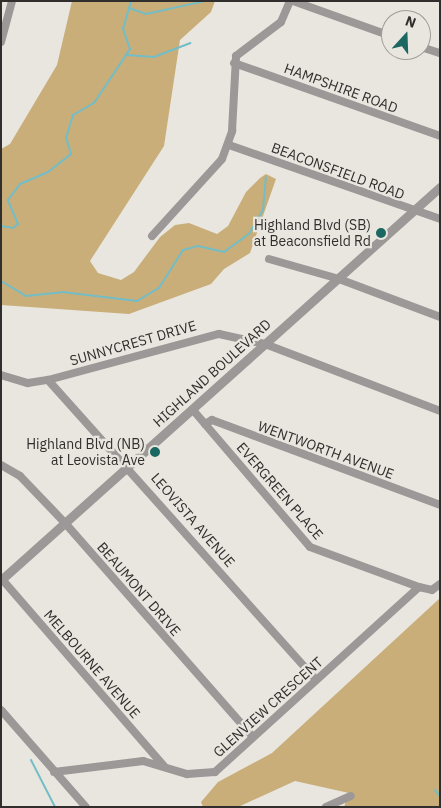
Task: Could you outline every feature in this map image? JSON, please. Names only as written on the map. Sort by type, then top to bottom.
[{"type":"street","points":[[1,42],[12,1]]},
{"type":"street","points":[[152,236],[229,145],[234,63],[243,47],[281,22],[291,1],[381,32]]},
{"type":"street","name":"HAMPSHIRE ROAD","points":[[234,63],[440,136]]},
{"type":"street","name":"BEACONSFIELD ROAD","points":[[229,145],[440,219]]},
{"type":"street","name":"HIGHLAND BOULEVARD","points":[[1,579],[193,410],[440,187]]},
{"type":"street","points":[[269,259],[339,279],[440,317]]},
{"type":"street","name":"SUNNYCREST DRIVE","points":[[1,375],[28,383],[48,380],[195,336],[219,334],[265,344],[440,412]]},
{"type":"street","name":"LEOVISTA AVENUE","points":[[48,380],[129,466],[316,680]]},
{"type":"street","name":"EVERGREEN PLACE","points":[[193,410],[310,547],[419,587]]},
{"type":"street","name":"WENTWORTH AVENUE","points":[[205,424],[212,420],[440,505]]},
{"type":"street","name":"BEAUMONT DRIVE","points":[[1,465],[20,476],[65,523],[253,737]]},
{"type":"street","name":"MELBOURNE AVENUE","points":[[1,579],[164,766]]},
{"type":"street","points":[[419,587],[432,590],[440,584]]},
{"type":"street","name":"GLENVIEW CRESCENT","points":[[54,772],[143,761],[187,774],[215,772],[419,587]]},
{"type":"street","points":[[1,710],[86,807]]},
{"type":"street","points":[[326,807],[351,796]]},
{"type":"shaded area","points":[[72,1],[215,1],[211,12],[180,40],[164,146],[90,261],[98,273],[121,280],[134,272],[160,237],[175,225],[189,223],[217,234],[228,226],[246,192],[260,178],[266,174],[276,179],[250,253],[224,269],[211,284],[129,314],[1,305],[1,149],[10,144],[57,65]]},
{"type":"shaded area","points":[[440,598],[440,807],[344,807],[349,793],[295,781],[238,807],[203,807],[201,802],[218,782],[272,753]]},
{"type":"waterway","points":[[1,226],[13,228],[18,224],[8,200],[20,184],[48,172],[71,154],[66,138],[73,115],[94,103],[130,49],[123,29],[131,1]]},
{"type":"waterway","points":[[129,8],[146,14],[205,1]]},
{"type":"waterway","points":[[127,55],[154,57],[190,43]]},
{"type":"waterway","points":[[1,281],[26,296],[62,292],[137,301],[159,288],[183,250],[198,246],[224,252],[249,234],[263,210],[266,177]]},
{"type":"waterway","points":[[31,760],[55,807]]},
{"type":"waterway","points":[[435,790],[440,796]]},
{"type":"place","name":"Highland Blvd (SB) at Beaconsfield Rd","points":[[381,233]]},
{"type":"place","name":"Highland Blvd (NB) at Leovista Ave","points":[[155,452]]}]
